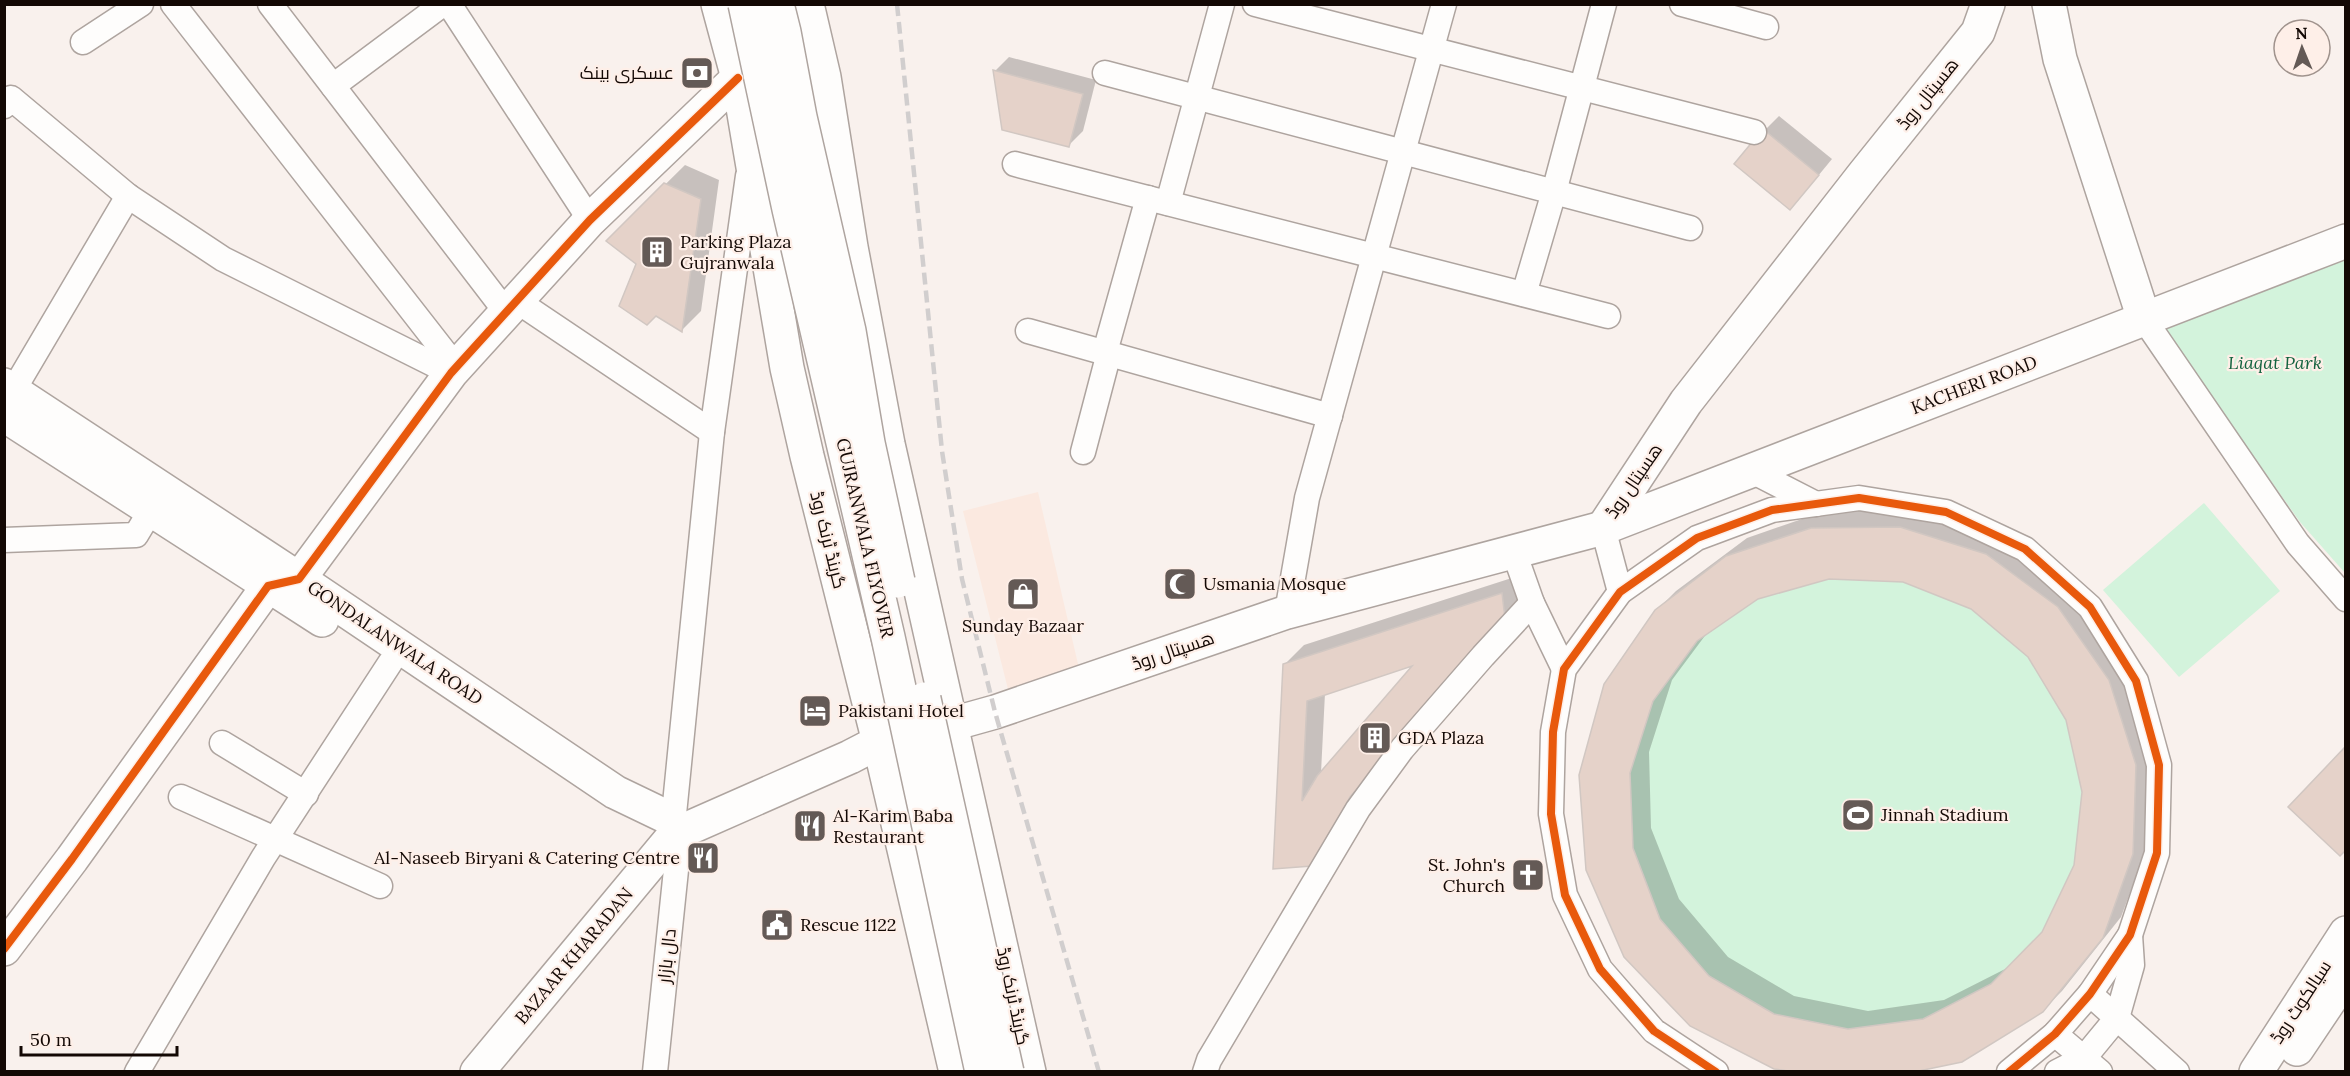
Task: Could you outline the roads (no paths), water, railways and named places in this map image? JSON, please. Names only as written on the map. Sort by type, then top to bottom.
[{"type":"main road","name":"گرینڈ ٹرنک روڈ","points":[[718,4],[738,78],[787,368],[879,742],[956,1071]]},
{"type":"main road","name":"GUJRANWALA FLYOVER","points":[[745,4],[789,209],[888,637],[982,1071]]},
{"type":"main road","name":"GUJRANWALA FLYOVER","points":[[777,4],[800,117],[849,331],[868,442],[1021,1067]]},
{"type":"main road","name":"گرینڈ ٹرنک روڈ","points":[[807,4],[824,76],[851,247],[888,444],[952,724],[1021,1067]]},
{"type":"main road","name":"ھسپتال روڈ","points":[[952,724],[1019,704],[1287,612],[1603,528],[1686,402],[1978,32],[1988,4]]},
{"type":"main road","points":[[2049,4],[2060,59],[2144,320]]},
{"type":"main road","points":[[4,949],[72,859],[268,586],[299,579],[454,370],[590,220],[738,78]]},
{"type":"main road","name":"KACHERI ROAD","points":[[1603,528],[2346,241]]},
{"type":"main road","name":"GONDALANWALA ROAD","points":[[8,397],[151,510],[268,586],[582,789],[674,829]]},
{"type":"main road","name":"GONDALANWALA ROAD","points":[[8,397],[299,579],[615,792],[674,829]]},
{"type":"main road","points":[[807,456],[888,444]]},
{"type":"main road","points":[[674,829],[879,742]]},
{"type":"main road","name":"BAZAAR KHARADAN","points":[[477,1071],[674,829]]},
{"type":"main road","name":"سیالکوٹ روڈ","points":[[2256,1071],[2346,933]]},
{"type":"main road","name":"سیالکوٹ روڈ","points":[[2282,1071],[2346,976]]},
{"type":"main road","points":[[992,1071],[1021,1067]]},
{"type":"street","points":[[82,42],[141,4]]},
{"type":"street","points":[[173,4],[454,370]]},
{"type":"street","points":[[270,4],[333,86],[512,306],[712,432]]},
{"type":"street","points":[[333,86],[443,4]]},
{"type":"street","points":[[449,4],[590,220]]},
{"type":"street","points":[[1083,452],[1107,353],[1195,98],[1222,4]]},
{"type":"street","points":[[1255,4],[1754,132]]},
{"type":"street","points":[[1287,612],[1307,498],[1444,4]]},
{"type":"street","points":[[1524,294],[1604,4]]},
{"type":"street","points":[[1682,4],[1766,27]]},
{"type":"street","points":[[1105,73],[1690,228]]},
{"type":"street","points":[[4,105],[11,98],[128,196],[223,259],[454,370]]},
{"type":"street","name":"دال بازار","points":[[655,1071],[674,829],[712,432],[751,156]]},
{"type":"street","points":[[1015,164],[1608,316]]},
{"type":"street","points":[[8,397],[128,196]]},
{"type":"street","points":[[2144,320],[2298,544],[2346,598]]},
{"type":"street","points":[[1028,331],[1330,416]]},
{"type":"street","points":[[1752,471],[1816,504]]},
{"type":"street","points":[[1716,1071],[1654,1030],[1600,969],[1565,895],[1551,814],[1554,732],[1564,669],[1620,592],[1697,538],[1772,510],[1859,498],[1946,512],[2025,549],[2090,607],[2136,681],[2159,765],[2157,853],[2130,935],[2090,994],[2055,1034],[2009,1071]]},
{"type":"street","points":[[4,540],[136,536],[151,510]]},
{"type":"street","points":[[1603,528],[1620,592]]},
{"type":"street","points":[[1514,552],[1532,603],[1564,669]]},
{"type":"street","points":[[1205,1071],[1209,1060],[1358,808],[1402,749],[1532,603]]},
{"type":"street","points":[[136,1071],[276,838],[390,663]]},
{"type":"street","points":[[222,743],[306,794]]},
{"type":"street","points":[[181,797],[380,886]]},
{"type":"street","points":[[2092,1065],[2117,1018],[2132,964],[2130,935]]},
{"type":"street","points":[[2090,994],[2177,1071]]},
{"type":"street","points":[[2055,1034],[2092,1065]]},
{"type":"street","points":[[2057,1071],[2092,1065]]},
{"type":"railway","points":[[897,4],[942,451],[962,579],[995,712],[1099,1072]]},
{"type":"place","name":"عسکری بینک","points":[[697,73]]},
{"type":"place","name":"Parking Plaza Gujranwala","points":[[657,252]]},
{"type":"place","name":"Usmania Mosque","points":[[1180,584]]},
{"type":"place","name":"Sunday Bazaar","points":[[1023,594]]},
{"type":"place","name":"Pakistani Hotel","points":[[815,711]]},
{"type":"place","name":"GDA Plaza","points":[[1375,738]]},
{"type":"place","name":"Jinnah Stadium","points":[[1858,815]]},
{"type":"place","name":"Al-Karim Baba Restaurant","points":[[810,826]]},
{"type":"place","name":"Al-Naseeb Biryani & Catering Centre","points":[[703,858]]},
{"type":"place","name":"St. John's Church","points":[[1528,875]]},
{"type":"place","name":"Rescue 1122","points":[[777,925]]},
{"type":"park label","name":"Liaqat Park","points":[[2275,363]]}]
